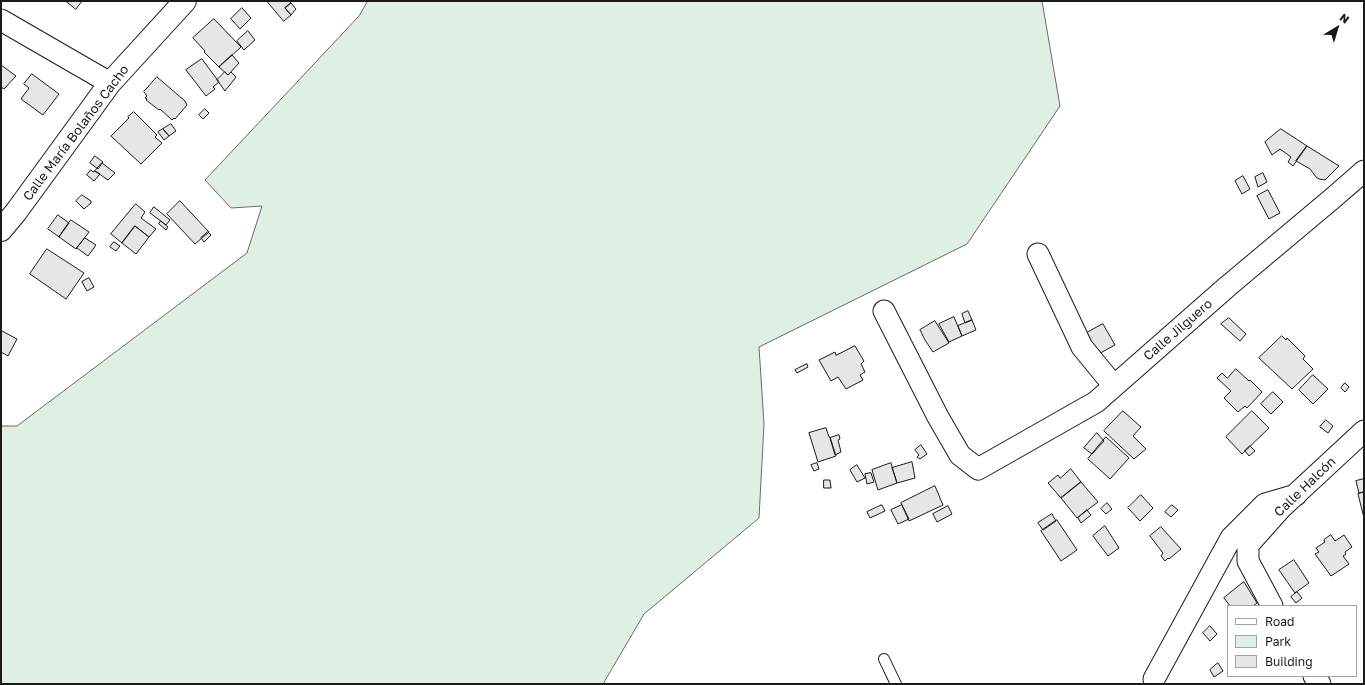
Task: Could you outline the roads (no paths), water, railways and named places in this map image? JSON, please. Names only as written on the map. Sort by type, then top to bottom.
[{"type":"street","name":"Calle María Bolaños Cacho","points":[[1,230],[16,212],[110,83],[185,1]]},
{"type":"street","points":[[1,20],[110,83]]},
{"type":"street","name":"Calle Jilguero","points":[[884,311],[938,417],[960,454],[978,469],[1096,402],[1228,286],[1364,171]]},
{"type":"street","points":[[1038,254],[1082,347],[1114,386]]},
{"type":"street","name":"Calle Halcón","points":[[1271,605],[1248,561],[1248,545],[1281,508],[1364,431]]},
{"type":"street","points":[[1154,679],[1231,538],[1265,504],[1296,495]]},
{"type":"lane","points":[[884,658],[896,684]]}]
